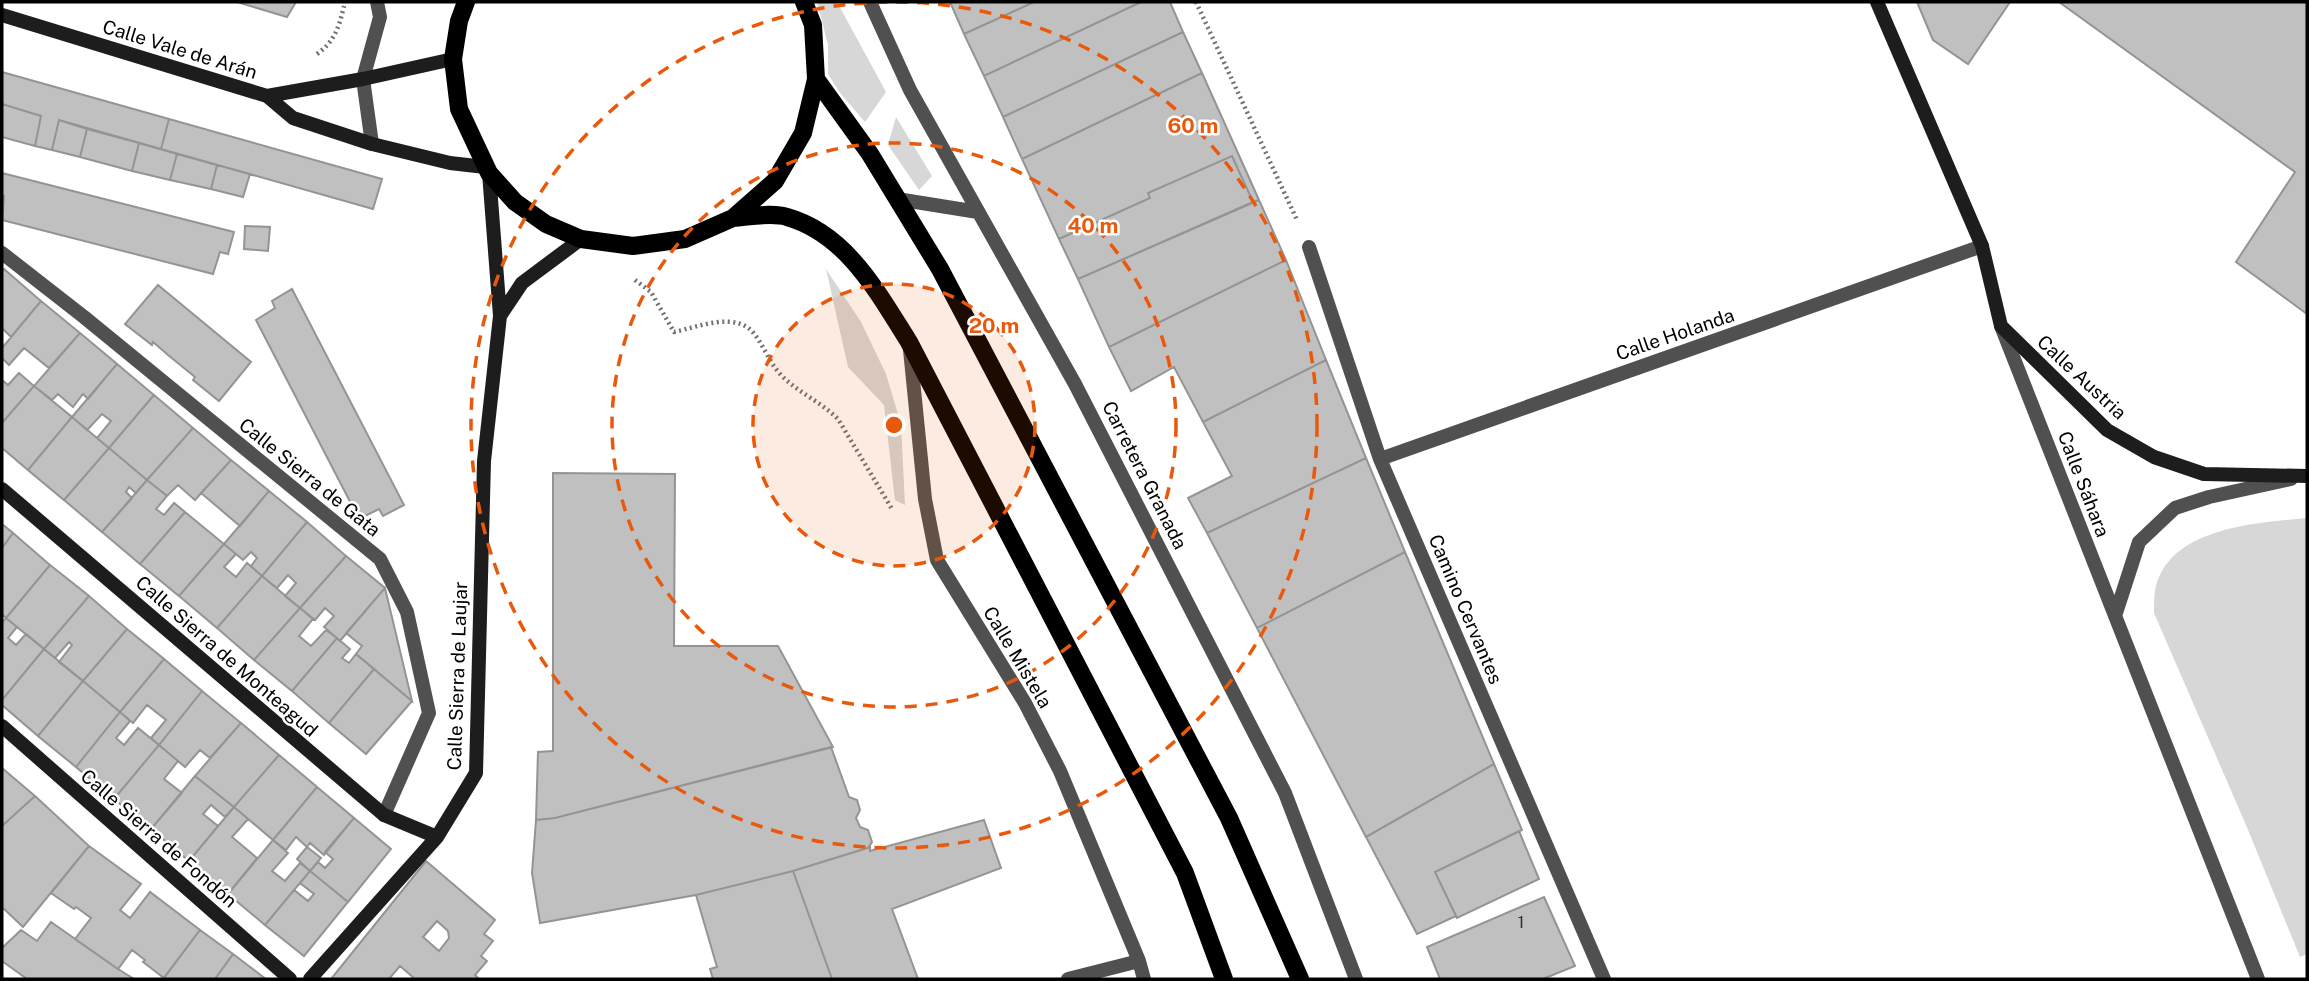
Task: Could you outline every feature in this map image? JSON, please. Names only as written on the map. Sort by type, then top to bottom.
[{"type":"main road","points":[[466,2],[459,21],[453,59],[458,109],[487,170],[515,202],[546,224],[581,239],[633,246],[685,239],[733,218],[775,181],[803,133],[816,79],[813,25],[804,2]]},
{"type":"main road","points":[[816,79],[870,154],[940,270],[1229,818],[1300,979]]},
{"type":"main road","points":[[733,218],[785,216],[822,231],[863,270],[909,342],[1185,873],[1224,979]]},
{"type":"street","points":[[372,144],[363,79],[380,17],[377,2]]},
{"type":"street","name":"Carretera Granada","points":[[870,2],[910,90],[1075,384],[1285,793],[1356,979]]},
{"type":"street","name":"Calle Sáhara","points":[[1878,2],[1982,246],[2001,327],[2258,979]]},
{"type":"street","name":"Calle Vale de Arán","points":[[2,15],[267,96],[293,118],[372,144],[487,170]]},
{"type":"street","name":"Calle Vale de Arán","points":[[267,96],[453,59]]},
{"type":"street","name":"Calle Sierra de Laujar","points":[[310,979],[437,837],[476,774],[484,461],[500,316],[487,170]]},
{"type":"street","points":[[897,199],[978,212]]},
{"type":"street","name":"Calle Sierra de Laujar","points":[[500,316],[522,283],[581,239]]},
{"type":"street","name":"Calle Holanda","points":[[1381,459],[1982,246]]},
{"type":"street","name":"Camino Cervantes","points":[[1309,247],[1381,459],[1604,979]]},
{"type":"street","name":"Calle Sierra de Gata","points":[[2,253],[380,559],[407,612],[429,713],[384,816]]},
{"type":"street","name":"Calle Austria","points":[[2001,327],[2107,430],[2154,457],[2204,474],[2306,476]]},
{"type":"street","name":"Calle Mistela","points":[[909,342],[925,499],[937,560],[1025,703],[1054,759],[1139,961],[1144,979]]},
{"type":"street","name":"Calle Austria","points":[[2115,616],[2139,542],[2175,508],[2209,497],[2306,476]]},
{"type":"street","name":"Calle Sierra de Monteagud","points":[[2,489],[384,816],[437,837]]},
{"type":"street","name":"Calle Sierra de Fondón","points":[[2,726],[290,979]]},
{"type":"street","points":[[1068,979],[1139,961]]},
{"type":"path","points":[[309,59],[331,42],[339,31],[346,2]]},
{"type":"path","points":[[1196,2],[1309,247]]},
{"type":"path","points":[[632,278],[651,292],[674,332],[731,320],[750,328],[782,376],[838,419],[896,515]]},
{"type":"shaded area","points":[[817,2],[837,2],[886,92],[865,122],[828,74],[828,45]]},
{"type":"shaded area","points":[[896,117],[932,176],[919,190],[888,145]]},
{"type":"shaded area","points":[[826,269],[861,322],[886,374],[901,424],[905,505],[895,500],[884,405],[848,367]]},
{"type":"shaded area","points":[[2307,518],[2307,954],[2300,957],[2154,613],[2154,596],[2165,566],[2179,551],[2198,540],[2241,526]]},
{"type":"building","points":[[237,2],[296,2],[287,17]]},
{"type":"building","points":[[950,2],[1034,2],[964,34]]},
{"type":"building","points":[[1034,2],[1141,2],[984,76],[964,34]]},
{"type":"building","points":[[1141,2],[1170,2],[1183,32],[1003,117],[984,76]]},
{"type":"building","points":[[1917,2],[2010,2],[1968,64],[1933,40]]},
{"type":"building","points":[[2059,2],[2307,2],[2307,314],[2236,262],[2295,172]]},
{"type":"building","points":[[1183,32],[1202,73],[1022,159],[1003,117]]},
{"type":"building","points":[[2,72],[169,119],[161,149],[59,120],[52,150],[35,146],[41,116],[2,104]]},
{"type":"building","points":[[1202,73],[1259,200],[1253,202],[1232,156],[1148,193],[1150,198],[1059,239],[1022,159]]},
{"type":"building","points":[[2,104],[41,116],[35,146],[2,137]]},
{"type":"building","points":[[169,119],[382,179],[373,209],[161,149]]},
{"type":"building","points":[[59,120],[87,129],[80,157],[52,150]]},
{"type":"building","points":[[87,129],[139,143],[132,171],[80,157]]},
{"type":"building","points":[[139,143],[177,154],[170,180],[132,171]]},
{"type":"building","points":[[177,154],[217,165],[211,189],[170,180]]},
{"type":"building","points":[[1232,156],[1253,202],[1078,279],[1059,239],[1150,198],[1148,193]]},
{"type":"building","points":[[217,165],[250,174],[243,197],[211,189]]},
{"type":"building","points":[[2,173],[234,232],[228,254],[220,252],[213,274],[2,220]]},
{"type":"building","points":[[1259,200],[1286,260],[1109,347],[1078,279]]},
{"type":"building","points":[[245,226],[270,227],[268,251],[244,249]]},
{"type":"building","points":[[1286,260],[1326,360],[1203,422],[1174,367],[1131,391],[1109,347]]},
{"type":"building","points":[[4,269],[41,301],[11,337],[2,328]]},
{"type":"building","points":[[158,285],[251,362],[219,401],[153,342],[152,345],[125,324]]},
{"type":"building","points":[[292,289],[404,505],[383,516],[379,509],[359,519],[256,320],[275,308],[272,301]]},
{"type":"building","points":[[41,301],[80,333],[49,368],[24,348],[9,365],[2,358],[2,348]]},
{"type":"building","points":[[80,333],[117,364],[88,399],[83,394],[73,407],[58,394],[52,400],[34,386]]},
{"type":"building","points":[[1326,360],[1366,458],[1207,533],[1188,498],[1232,476],[1203,422]]},
{"type":"building","points":[[117,364],[154,395],[109,448],[97,438],[111,421],[102,414],[87,430],[72,417]]},
{"type":"building","points":[[19,373],[34,386],[2,423],[2,380],[8,385]]},
{"type":"building","points":[[34,386],[72,417],[28,470],[2,448],[2,423]]},
{"type":"building","points":[[154,395],[193,428],[147,480],[109,448]]},
{"type":"building","points":[[72,417],[109,448],[64,500],[28,470]]},
{"type":"building","points":[[193,428],[231,460],[195,500],[178,485],[167,496],[147,480]]},
{"type":"building","points":[[109,448],[147,480],[136,493],[129,487],[126,492],[132,498],[102,532],[64,500]]},
{"type":"building","points":[[1366,458],[1405,552],[1257,628],[1207,533]]},
{"type":"building","points":[[231,460],[269,491],[240,526],[201,493]]},
{"type":"building","points":[[553,473],[675,474],[674,646],[778,646],[833,747],[555,818],[536,820],[538,752],[553,751]]},
{"type":"building","points":[[147,480],[167,496],[156,509],[164,515],[174,503],[185,512],[140,564],[102,532]]},
{"type":"building","points":[[269,491],[307,522],[262,576],[251,566],[257,558],[251,552],[243,560],[224,544]]},
{"type":"building","points":[[185,512],[224,544],[179,596],[140,564]]},
{"type":"building","points":[[307,522],[346,556],[300,608],[285,596],[296,583],[288,575],[277,588],[262,576]]},
{"type":"building","points":[[2,524],[13,533],[2,548]]},
{"type":"building","points":[[13,533],[50,565],[6,618],[2,614],[2,548]]},
{"type":"building","points":[[224,544],[236,554],[224,567],[236,577],[247,563],[262,576],[217,628],[179,596]]},
{"type":"building","points":[[1405,552],[1494,764],[1366,837],[1257,628]]},
{"type":"building","points":[[346,556],[385,588],[340,641],[324,627],[334,616],[325,608],[315,620],[300,608]]},
{"type":"building","points":[[50,565],[89,596],[44,649],[6,618]]},
{"type":"building","points":[[262,576],[300,608],[254,660],[217,628]]},
{"type":"building","points":[[385,588],[412,701],[356,654],[362,646],[346,633]]},
{"type":"building","points":[[89,596],[127,629],[83,681],[59,662],[72,645],[69,642],[55,658],[44,649]]},
{"type":"building","points":[[300,608],[313,619],[299,636],[311,646],[326,630],[337,638],[292,691],[254,660]]},
{"type":"building","points":[[6,618],[17,627],[8,638],[16,645],[26,634],[44,649],[2,700],[2,623]]},
{"type":"building","points":[[127,629],[164,659],[120,712],[83,681]]},
{"type":"building","points":[[337,638],[350,649],[342,658],[349,663],[356,654],[374,669],[329,723],[292,691]]},
{"type":"building","points":[[44,649],[83,681],[38,736],[2,705],[2,700]]},
{"type":"building","points":[[164,659],[202,691],[159,745],[151,738],[166,720],[147,705],[133,723],[120,712]]},
{"type":"building","points":[[374,669],[412,701],[366,754],[329,723]]},
{"type":"building","points":[[83,681],[120,712],[76,767],[38,736]]},
{"type":"building","points":[[202,691],[241,723],[210,758],[200,750],[185,767],[159,745]]},
{"type":"building","points":[[120,712],[130,721],[116,738],[124,745],[138,728],[159,745],[114,799],[76,767]]},
{"type":"building","points":[[241,723],[279,755],[234,807],[195,776]]},
{"type":"building","points":[[159,745],[178,761],[164,779],[182,793],[151,829],[114,799]]},
{"type":"building","points":[[831,747],[849,797],[857,800],[860,810],[856,818],[860,827],[868,830],[872,842],[868,848],[793,871],[696,895],[540,923],[532,873],[536,820],[555,818]]},
{"type":"building","points":[[279,755],[317,787],[273,840],[234,807]]},
{"type":"building","points":[[1494,764],[1522,830],[1435,872],[1456,916],[1417,934],[1366,837]]},
{"type":"building","points":[[2,768],[35,796],[2,826]]},
{"type":"building","points":[[195,776],[234,807],[225,817],[211,805],[203,814],[218,826],[189,861],[151,829]]},
{"type":"building","points":[[317,787],[354,818],[324,855],[310,843],[307,847],[296,837],[286,850],[273,840]]},
{"type":"building","points":[[35,796],[89,846],[23,927],[2,907],[2,826]]},
{"type":"building","points":[[234,807],[248,819],[232,837],[257,858],[228,894],[189,861]]},
{"type":"building","points":[[354,818],[391,849],[348,902],[310,871],[318,862],[325,868],[333,859],[325,852]]},
{"type":"building","points":[[984,820],[1001,868],[892,909],[918,979],[832,979],[793,871],[870,847],[870,851]]},
{"type":"building","points":[[1519,831],[1539,879],[1457,918],[1435,872]]},
{"type":"building","points":[[273,840],[288,853],[272,871],[285,881],[300,863],[310,871],[265,925],[228,894]]},
{"type":"building","points":[[89,846],[141,884],[120,910],[130,918],[150,892],[200,930],[164,978],[132,950],[118,969],[75,939],[91,918],[51,893]]},
{"type":"building","points":[[307,847],[321,858],[310,871],[297,859]]},
{"type":"building","points":[[426,861],[495,920],[484,934],[493,941],[481,956],[487,961],[475,975],[479,979],[415,979],[400,966],[389,979],[331,979]],"holes":[[[437,921],[448,931],[449,938],[439,951],[423,937]]]},
{"type":"building","points":[[310,871],[348,902],[304,956],[265,925],[294,890],[308,901],[314,894],[300,883]]},
{"type":"building","points":[[793,871],[832,979],[713,979],[710,969],[717,967],[696,895]]},
{"type":"building","points":[[1544,897],[1575,966],[1543,979],[1440,979],[1427,947]]},
{"type":"building","points":[[51,922],[134,979],[27,979],[2,961],[2,948],[21,930],[37,941]]},
{"type":"building","points":[[200,930],[233,954],[215,979],[163,979]]},
{"type":"building","points":[[233,954],[266,979],[215,979]]}]
